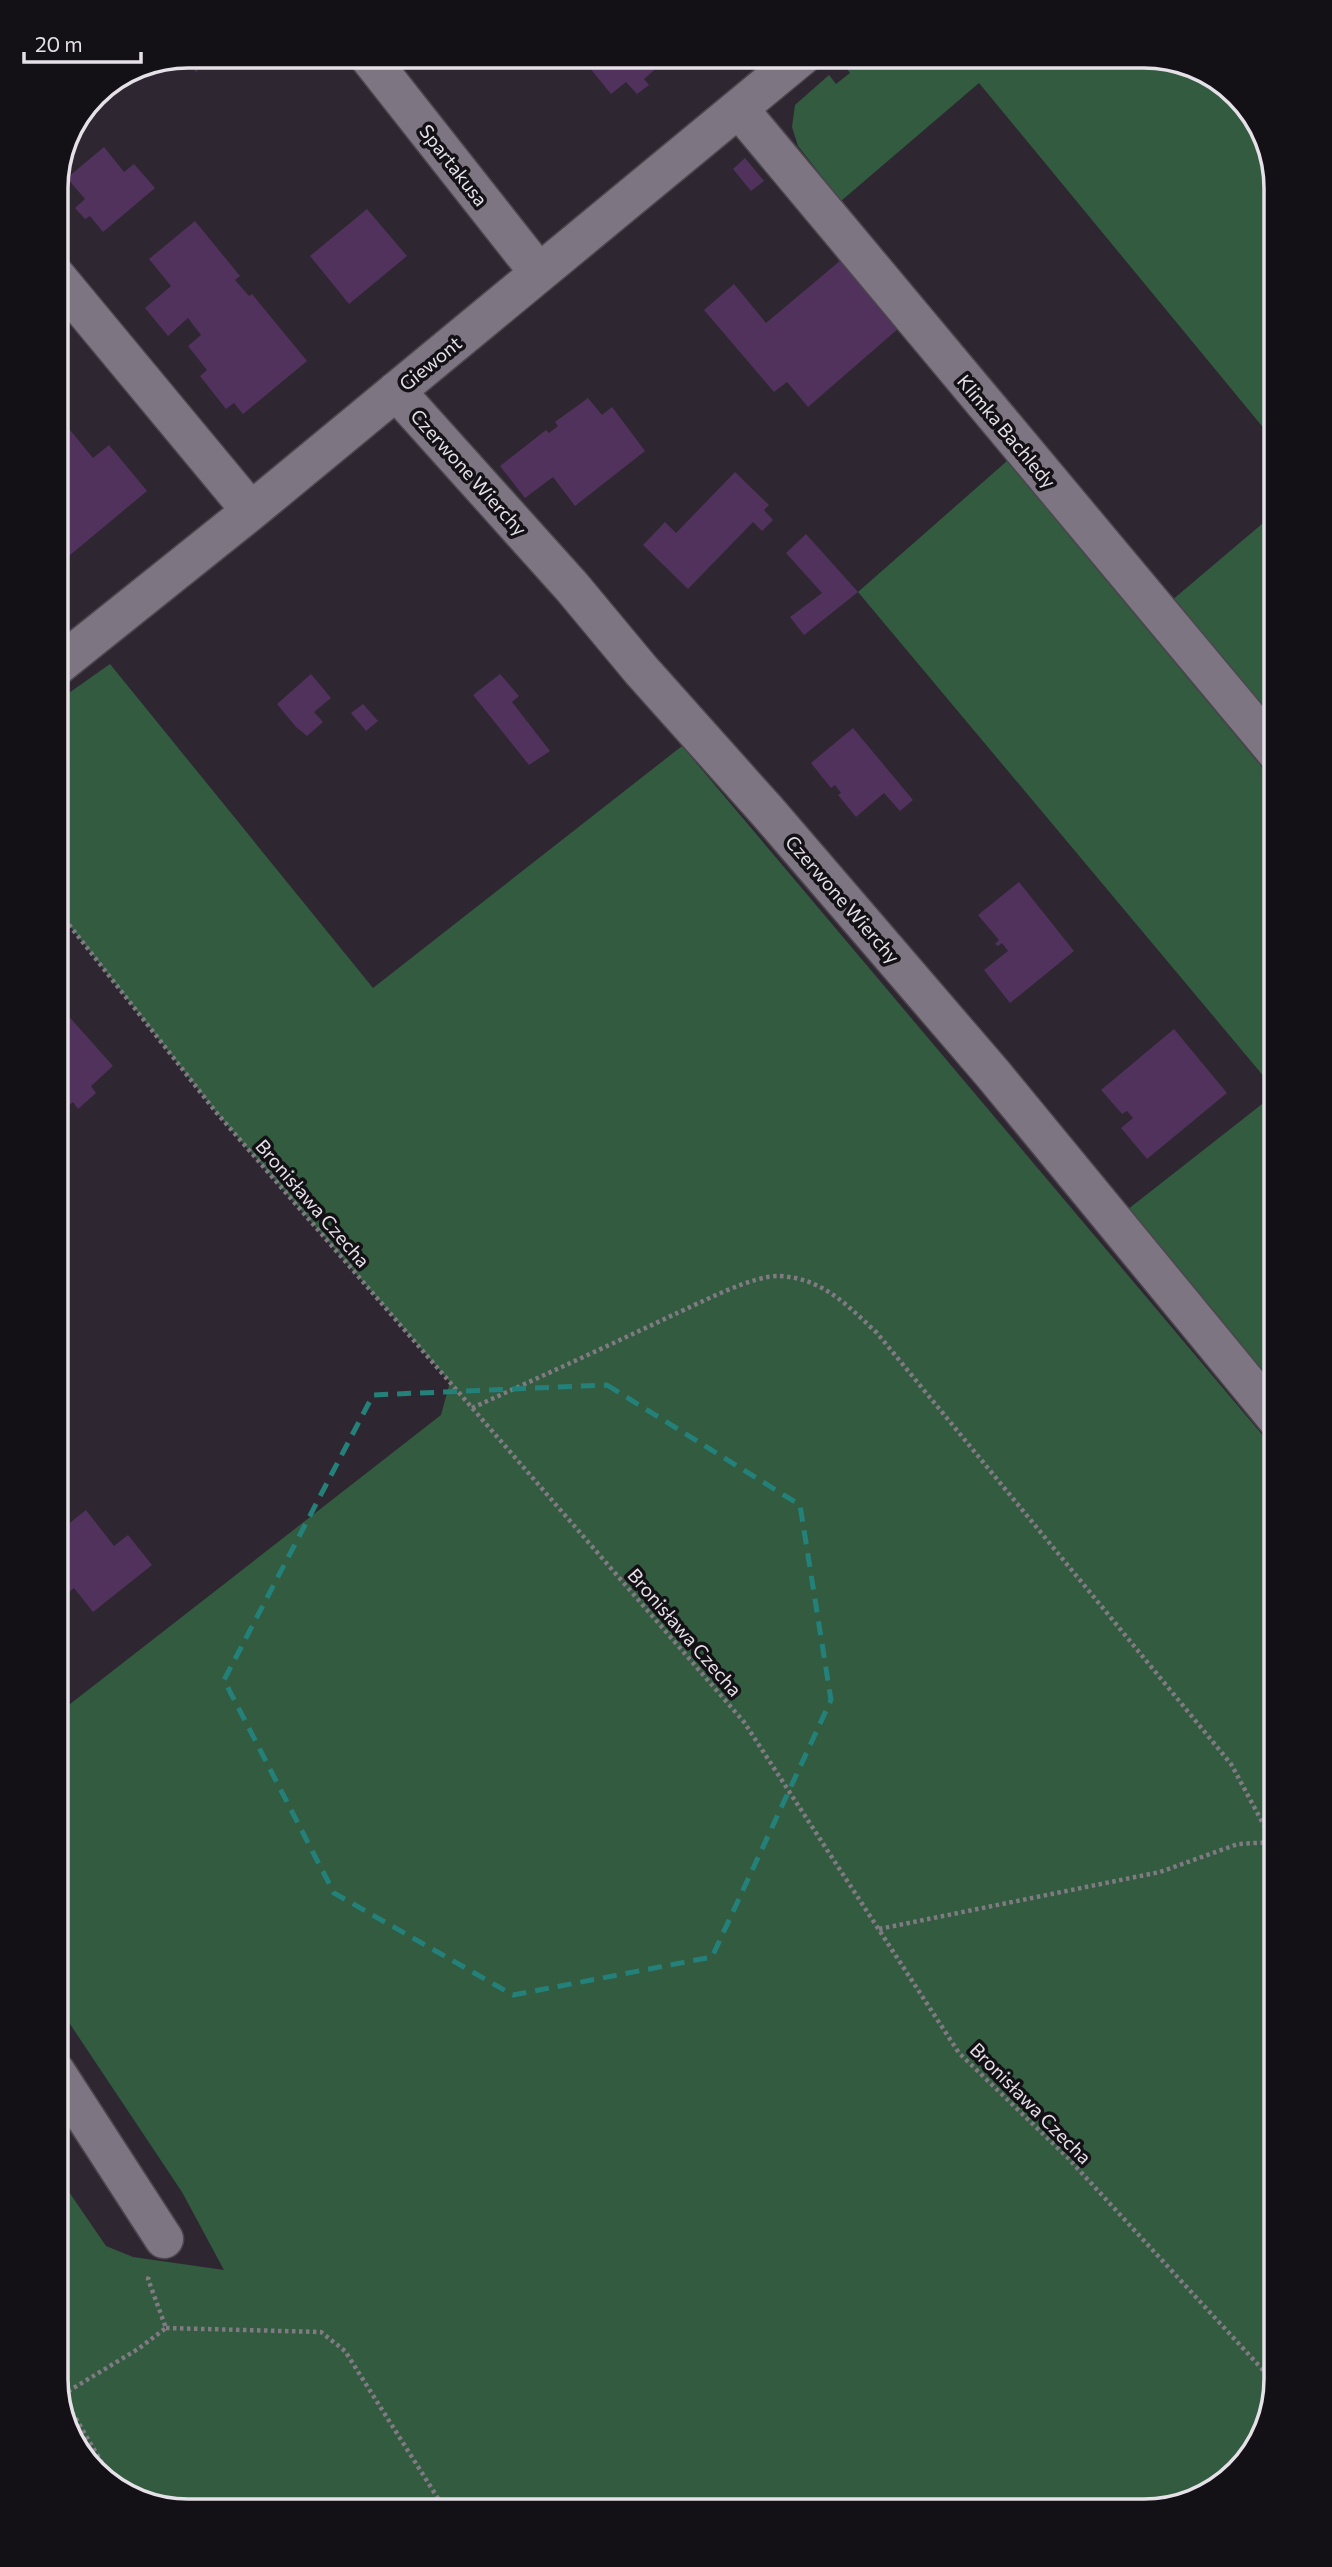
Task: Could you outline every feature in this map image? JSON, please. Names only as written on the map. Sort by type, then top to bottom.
[{"type":"street","name":"Spartakusa","points":[[378,68],[540,273]]},
{"type":"street","name":"Giewont","points":[[69,657],[251,511],[787,69]]},
{"type":"street","name":"Klimka Bachledy","points":[[739,110],[1264,738]]},
{"type":"street","points":[[69,292],[251,511]]},
{"type":"street","name":"Czerwone Wierchy","points":[[396,391],[572,586],[641,670],[767,811],[966,1042],[1264,1403]]},
{"type":"street","points":[[68,2091],[164,2239]]},
{"type":"path","name":"Bronisława Czecha","points":[[69,924],[216,1112],[744,1722],[959,2053],[1067,2157],[1264,2371]]},
{"type":"path","points":[[472,1408],[693,1306],[761,1279],[778,1276],[828,1289],[877,1333],[1231,1765],[1264,1824]]},
{"type":"path","points":[[879,1928],[1160,1872],[1238,1844],[1264,1843]]},
{"type":"path","points":[[164,2239],[148,2279],[166,2328]]},
{"type":"path","points":[[69,2390],[138,2349],[166,2328],[321,2332],[345,2351],[438,2498]]},
{"type":"path","points":[[75,2417],[101,2462]]},
{"type":"highlighted area","points":[[607,1385],[800,1505],[831,1700],[712,1957],[513,1995],[334,1893],[224,1680],[373,1395]]},
{"type":"green space","points":[[847,69],[1152,69],[1190,77],[1229,103],[1255,142],[1264,188],[1264,428],[979,83],[841,201],[798,146],[792,127],[795,105],[829,75],[836,84],[850,73]]},
{"type":"green space","points":[[1007,461],[1264,770],[1264,1077],[858,592]]},
{"type":"green space","points":[[1264,522],[1264,714],[1171,601]]},
{"type":"green space","points":[[110,664],[373,988],[682,746],[1264,1437],[1264,2379],[1257,2418],[1244,2446],[1229,2464],[1204,2483],[1168,2496],[1144,2499],[180,2498],[157,2495],[128,2483],[103,2464],[84,2439],[71,2403],[68,2379],[68,2191],[106,2246],[133,2257],[224,2270],[182,2192],[68,2021],[68,1705],[441,1415],[450,1382],[216,1112],[69,924],[69,693]]},
{"type":"green space","points":[[1264,1102],[1264,1374],[1127,1210]]},
{"type":"building","points":[[590,68],[656,68],[644,79],[649,85],[637,94],[626,82],[611,94]]},
{"type":"building","points":[[104,147],[124,172],[134,164],[155,188],[103,232],[90,216],[85,219],[75,208],[85,199],[69,180],[70,176]]},
{"type":"building","points":[[745,158],[764,181],[751,191],[733,169]]},
{"type":"building","points":[[367,209],[407,256],[349,304],[310,256]]},
{"type":"building","points":[[195,221],[240,276],[235,280],[249,296],[252,294],[307,361],[243,414],[234,403],[226,409],[200,376],[207,370],[188,346],[201,335],[188,318],[168,336],[145,308],[171,286],[149,259]]},
{"type":"building","points":[[841,260],[899,328],[808,407],[787,382],[774,392],[704,310],[734,284],[766,323]]},
{"type":"building","points":[[588,398],[602,415],[612,407],[645,451],[575,506],[553,477],[525,498],[500,466],[546,430],[549,433],[558,426],[555,422]]},
{"type":"building","points":[[69,429],[93,458],[109,445],[147,491],[69,556]]},
{"type":"building","points":[[735,472],[769,505],[764,510],[773,520],[762,531],[753,522],[688,589],[643,545],[665,522],[676,533]]},
{"type":"building","points":[[806,534],[858,592],[804,635],[790,617],[822,593],[786,553]]},
{"type":"building","points":[[311,674],[331,698],[314,712],[323,722],[307,736],[277,704]]},
{"type":"building","points":[[500,674],[519,696],[512,702],[550,751],[529,765],[473,695]]},
{"type":"building","points":[[363,704],[378,721],[366,731],[351,713]]},
{"type":"building","points":[[853,728],[913,800],[900,811],[884,793],[856,817],[838,795],[841,793],[835,785],[831,788],[811,763]]},
{"type":"building","points":[[1019,882],[1074,951],[1010,1003],[984,970],[1008,951],[1002,943],[998,946],[995,944],[999,940],[978,915]]},
{"type":"building","points":[[69,1016],[113,1066],[91,1086],[96,1093],[78,1109],[73,1102],[69,1106]]},
{"type":"building","points":[[1174,1029],[1227,1093],[1147,1159],[1121,1128],[1133,1118],[1127,1111],[1122,1114],[1101,1090]]},
{"type":"building","points":[[86,1510],[114,1546],[128,1535],[152,1565],[93,1612],[74,1588],[68,1593],[68,1524]]}]
